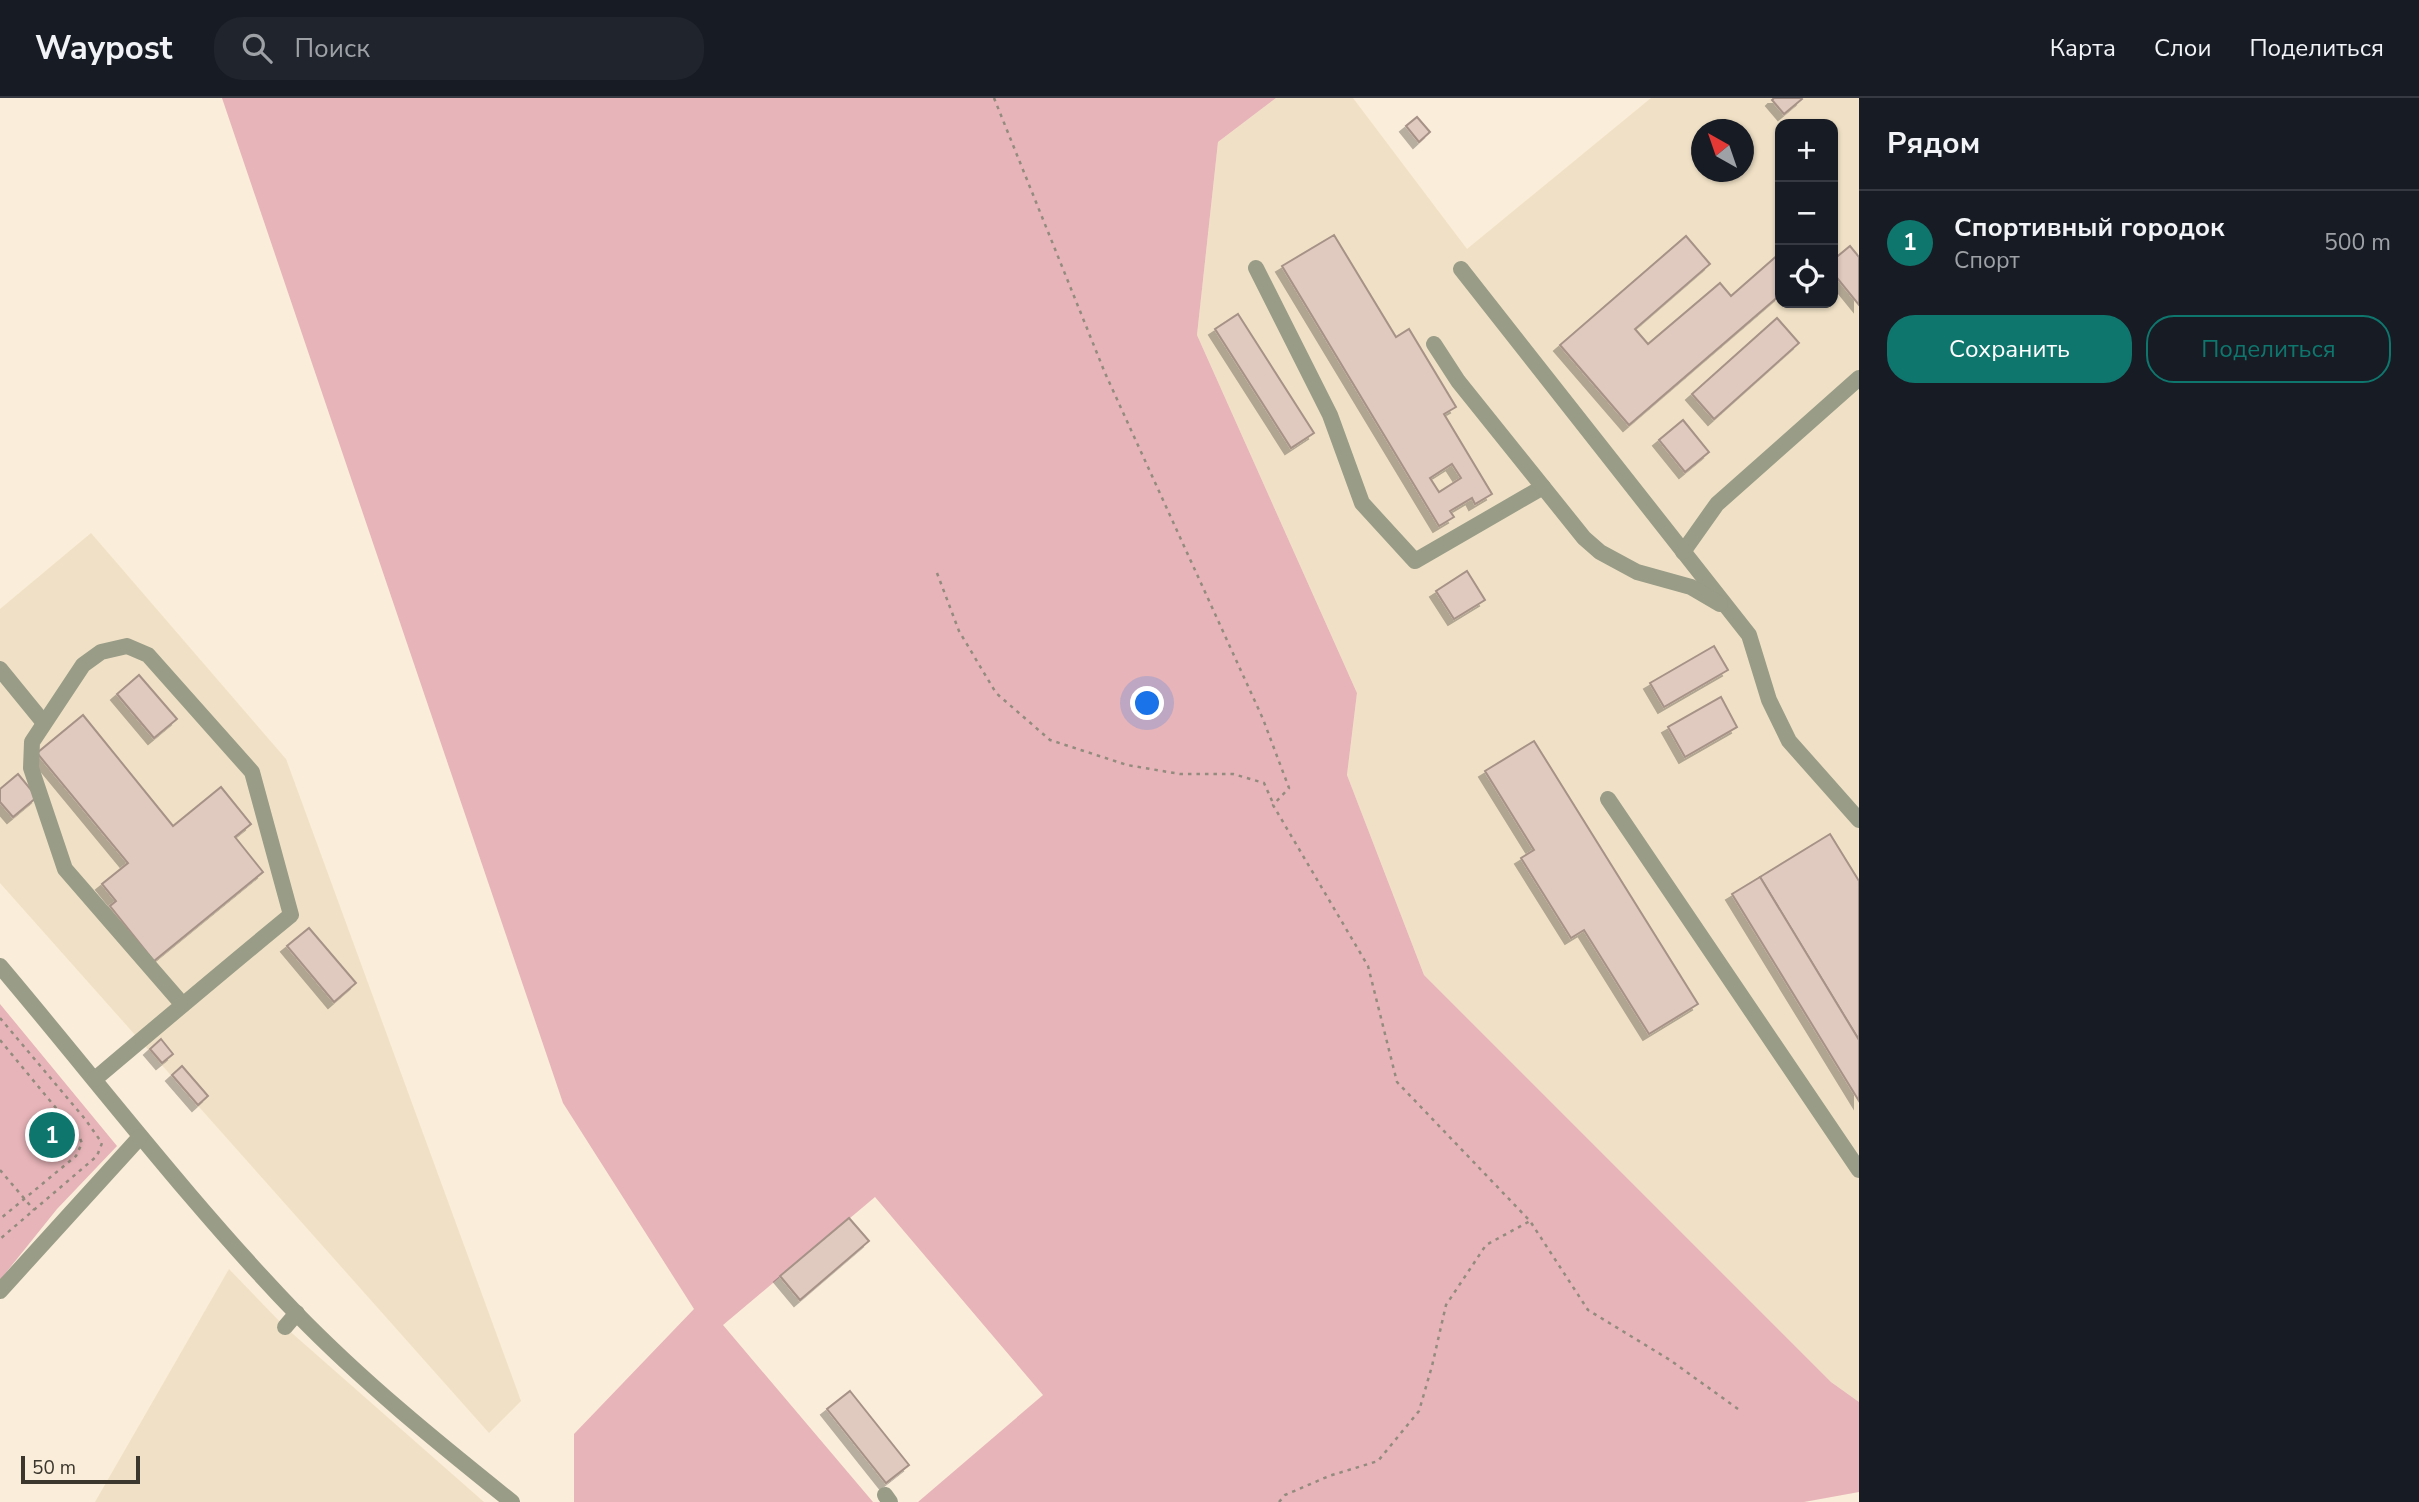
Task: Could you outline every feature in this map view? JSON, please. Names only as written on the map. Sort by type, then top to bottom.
[{"type":"lane","points":[[1256,268],[1330,415],[1362,503],[1415,561],[1543,487]]},
{"type":"lane","points":[[1461,269],[1749,635],[1769,700],[1789,741],[1859,820]]},
{"type":"lane","points":[[1434,344],[1458,381],[1584,538],[1600,552],[1637,572],[1691,587],[1728,609]]},
{"type":"lane","points":[[1683,552],[1717,504],[1859,378]]},
{"type":"lane","points":[[95,1079],[291,915],[252,772],[148,655],[127,646],[101,652],[83,665],[32,741],[32,768],[65,869],[183,1005]]},
{"type":"lane","points":[[0,668],[44,723]]},
{"type":"lane","points":[[1608,799],[1859,1170]]},
{"type":"lane","points":[[0,966],[141,1137],[297,1313],[401,1413],[512,1502]]},
{"type":"lane","points":[[0,1291],[141,1137]]},
{"type":"lane","points":[[285,1327],[297,1313]]},
{"type":"path","points":[[994,98],[1105,373],[1263,719],[1289,788],[1273,805]]},
{"type":"path","points":[[937,573],[959,631],[996,693],[1050,740],[1127,765],[1180,774],[1233,775],[1264,783],[1273,805],[1368,966],[1398,1082],[1530,1221],[1588,1310],[1670,1360],[1738,1409]]},
{"type":"path","points":[[0,1018],[100,1136],[102,1143],[97,1156],[0,1238]]},
{"type":"path","points":[[0,1040],[82,1143],[76,1156],[0,1219]]},
{"type":"path","points":[[0,1170],[34,1210]]},
{"type":"path","points":[[1279,1502],[1285,1495],[1329,1476],[1378,1461],[1419,1411],[1446,1305],[1486,1245],[1530,1221]]},
{"type":"shaded area","points":[[222,98],[1276,98],[1218,142],[1197,335],[1357,693],[1347,775],[1424,975],[1831,1382],[1859,1402],[1859,1492],[1804,1502],[918,1502],[1043,1395],[875,1197],[723,1325],[873,1502],[574,1502],[574,1434],[694,1309],[563,1103]]},
{"type":"shaded area","points":[[1276,98],[1353,98],[1467,249],[1651,98],[1859,98],[1859,1402],[1831,1382],[1424,975],[1347,775],[1357,693],[1197,335],[1218,142]]},
{"type":"shaded area","points":[[91,533],[286,759],[521,1401],[489,1433],[0,883],[0,609]]},
{"type":"shaded area","points":[[0,1004],[117,1146],[57,1209],[0,1280]]},
{"type":"shaded area","points":[[229,1269],[285,1327],[484,1502],[95,1502]]},
{"type":"building","points":[[1802,99],[1784,114],[1772,100]]},
{"type":"building","points":[[1417,117],[1430,132],[1419,142],[1406,126]]},
{"type":"building","points":[[1334,235],[1396,337],[1409,329],[1456,407],[1444,414],[1492,494],[1475,504],[1472,498],[1450,511],[1454,517],[1439,526],[1282,266]],"holes":[[[1452,464],[1461,478],[1439,492],[1430,478]]]},
{"type":"building","points":[[1686,236],[1710,264],[1635,329],[1648,344],[1720,283],[1731,296],[1775,257],[1775,299],[1629,425],[1560,345]]},
{"type":"building","points":[[1850,246],[1859,257],[1859,305],[1838,279],[1838,256]]},
{"type":"building","points":[[1238,314],[1314,433],[1291,448],[1215,329]]},
{"type":"building","points":[[1777,318],[1799,343],[1714,419],[1692,394]]},
{"type":"building","points":[[1683,420],[1709,452],[1685,472],[1659,440]]},
{"type":"building","points":[[1467,571],[1485,600],[1454,619],[1436,591]]},
{"type":"building","points":[[1714,646],[1728,670],[1664,707],[1650,683]]},
{"type":"building","points":[[139,675],[177,719],[154,738],[117,694]]},
{"type":"building","points":[[1721,697],[1737,727],[1685,757],[1668,727]]},
{"type":"building","points":[[83,715],[173,826],[221,787],[251,824],[235,837],[263,872],[154,961],[110,906],[116,901],[102,884],[128,863],[37,753]]},
{"type":"building","points":[[1534,741],[1698,1004],[1649,1034],[1584,930],[1571,938],[1521,858],[1534,850],[1485,771]]},
{"type":"building","points":[[18,774],[37,797],[13,817],[0,802],[0,789]]},
{"type":"building","points":[[1830,834],[1859,881],[1859,1040],[1760,877]]},
{"type":"building","points":[[1760,877],[1859,1040],[1859,1101],[1732,894]]},
{"type":"building","points":[[309,928],[356,983],[334,1002],[287,946]]},
{"type":"building","points":[[161,1039],[173,1054],[162,1063],[150,1049]]},
{"type":"building","points":[[182,1066],[208,1096],[198,1105],[172,1075]]},
{"type":"building","points":[[849,1218],[869,1241],[800,1300],[780,1276]]},
{"type":"building","points":[[850,1391],[909,1465],[886,1483],[827,1409]]},
{"type":"place","name":"Спортивный городок","points":[[52,1135]]}]
